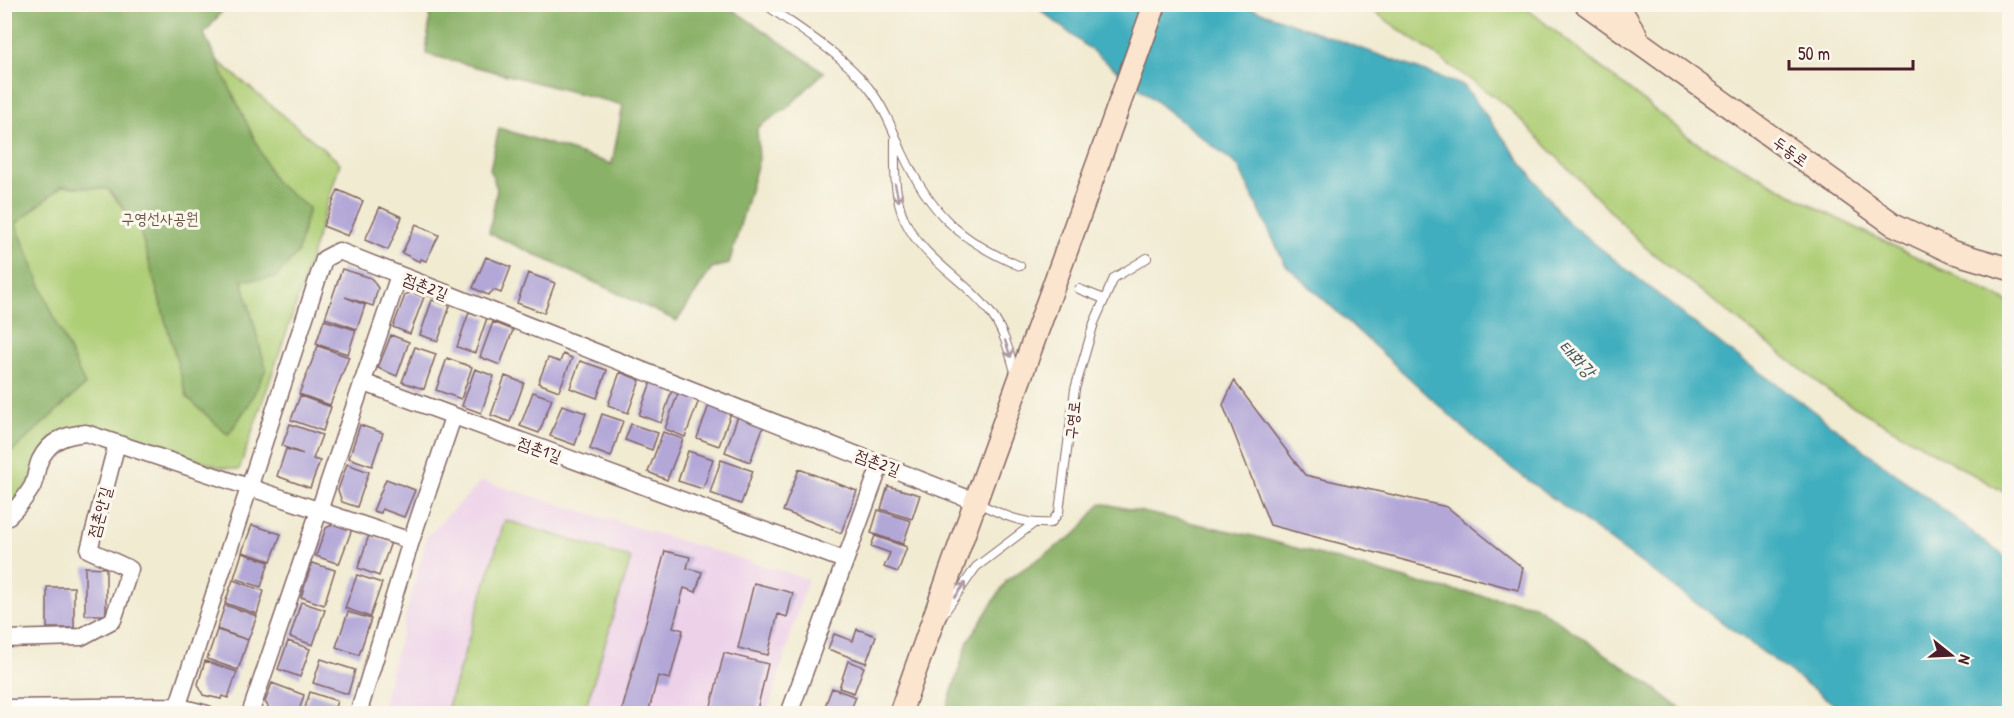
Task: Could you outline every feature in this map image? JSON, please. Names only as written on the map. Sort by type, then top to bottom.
[{"type":"main road","points":[[900,714],[974,501],[1080,216],[1155,4]]},
{"type":"main road","name":"두동로","points":[[1586,4],[1893,224],[1952,252],[2010,269]]},
{"type":"main road","points":[[1617,4],[1641,44]]},
{"type":"street","name":"점촌2길","points":[[175,710],[324,259],[339,251],[974,501]]},
{"type":"street","points":[[250,714],[399,275]]},
{"type":"street","name":"점촌1길","points":[[362,382],[844,560]]},
{"type":"street","points":[[357,714],[411,541],[453,417]]},
{"type":"street","points":[[4,520],[18,507],[33,485],[40,460],[54,442],[69,435],[86,433],[411,541]]},
{"type":"street","name":"점촌안길","points":[[4,639],[81,637],[113,620],[130,569],[89,550],[117,443]]},
{"type":"street","points":[[789,714],[881,463]]},
{"type":"street","points":[[4,708],[175,710],[207,714]]},
{"type":"lane","points":[[765,4],[841,60],[869,88],[920,187],[954,230],[975,245],[1020,266]]},
{"type":"lane","points":[[895,135],[895,187],[904,219],[916,241],[993,316],[1007,344],[1018,382]]},
{"type":"lane","name":"구영로","points":[[1033,524],[1051,523],[1059,512],[1075,390],[1104,299],[1114,278],[1147,258]]},
{"type":"lane","points":[[1080,289],[1104,299]]},
{"type":"lane","points":[[974,501],[1033,524]]},
{"type":"lane","points":[[926,638],[976,567],[1033,524]]},
{"type":"shaded area","points":[[482,481],[808,579],[767,713],[380,714],[427,536]]},
{"type":"green space","name":"구영선사공원","points":[[5,4],[227,5],[204,34],[275,182],[309,208],[297,254],[275,278],[242,280],[266,369],[249,404],[228,435],[187,397],[139,227],[108,189],[62,186],[16,224],[47,301],[85,385],[5,458]]},
{"type":"green space","name":"구영선사공원","points":[[5,5],[151,5],[340,163],[296,305],[239,470],[219,467],[127,436],[117,443],[86,433],[54,442],[5,520]]},
{"type":"green space","points":[[431,5],[726,5],[824,72],[787,108],[757,128],[759,159],[729,264],[712,268],[677,321],[489,233],[497,189],[490,169],[499,128],[612,164],[623,105],[426,54]]},
{"type":"green space","points":[[1365,5],[1522,5],[1694,141],[1828,214],[2009,302],[2009,495],[1835,396],[1646,248],[1506,105]]},
{"type":"green space","points":[[1101,503],[1257,537],[1430,586],[1534,605],[1645,681],[1686,713],[945,713],[968,641],[1007,580],[1077,533]]},
{"type":"green space","points":[[505,520],[631,558],[584,713],[446,713]]},
{"type":"water","name":"태화강","points":[[1034,5],[1242,5],[1464,86],[1565,220],[1725,348],[1796,398],[2009,560],[2009,713],[1846,713],[1491,453],[1285,264],[1238,166]]},
{"type":"building","points":[[338,190],[363,201],[348,236],[323,226]]},
{"type":"building","points":[[380,207],[402,217],[388,250],[365,240]]},
{"type":"building","points":[[416,224],[439,235],[426,261],[421,259],[420,262],[402,253]]},
{"type":"building","points":[[486,257],[511,267],[501,293],[494,290],[488,295],[473,288]]},
{"type":"building","points":[[342,269],[371,278],[378,288],[373,306],[345,297],[365,305],[357,329],[325,318]]},
{"type":"building","points":[[528,273],[555,283],[544,313],[517,303]]},
{"type":"building","points":[[411,292],[424,297],[410,334],[393,327],[405,295]]},
{"type":"building","points":[[432,300],[450,306],[438,341],[420,335]]},
{"type":"building","points":[[469,312],[487,318],[475,353],[457,347]]},
{"type":"building","points":[[324,320],[356,330],[348,354],[316,344]]},
{"type":"building","points":[[493,322],[513,330],[500,365],[480,357]]},
{"type":"building","points":[[391,335],[409,342],[397,376],[378,368]]},
{"type":"building","points":[[318,346],[349,357],[330,405],[299,394]]},
{"type":"building","points":[[415,347],[436,354],[424,389],[402,382]]},
{"type":"building","points":[[563,354],[572,358],[559,391],[538,383],[548,358],[560,362]]},
{"type":"building","points":[[447,358],[472,367],[461,399],[436,390]]},
{"type":"building","points":[[580,361],[607,370],[597,398],[570,388]]},
{"type":"building","points":[[475,369],[494,376],[481,413],[462,406]]},
{"type":"building","points":[[620,372],[640,380],[628,413],[608,405]]},
{"type":"building","points":[[505,376],[524,383],[510,422],[491,415]]},
{"type":"building","points":[[1234,381],[1305,475],[1447,507],[1523,568],[1518,590],[1270,525],[1223,405]]},
{"type":"building","points":[[651,382],[672,390],[661,423],[639,415]]},
{"type":"building","points":[[533,392],[552,399],[539,433],[520,426]]},
{"type":"building","points":[[678,393],[699,400],[685,437],[665,429]]},
{"type":"building","points":[[300,396],[331,407],[323,431],[291,420]]},
{"type":"building","points":[[562,405],[586,413],[575,445],[550,436]]},
{"type":"building","points":[[709,405],[731,413],[719,446],[697,438]]},
{"type":"building","points":[[602,414],[623,421],[611,457],[590,449]]},
{"type":"building","points":[[738,416],[764,425],[750,462],[725,452]]},
{"type":"building","points":[[290,424],[322,435],[313,459],[320,461],[310,488],[277,476],[286,449],[303,454],[282,446]]},
{"type":"building","points":[[631,424],[658,433],[652,450],[625,440]]},
{"type":"building","points":[[360,425],[383,433],[372,466],[349,458]]},
{"type":"building","points":[[663,432],[683,439],[667,480],[648,472]]},
{"type":"building","points":[[688,451],[713,459],[703,489],[678,481]]},
{"type":"building","points":[[721,460],[753,471],[741,504],[710,493]]},
{"type":"building","points":[[347,464],[369,472],[357,507],[342,502],[338,490]]},
{"type":"building","points":[[799,469],[857,491],[841,533],[783,511]]},
{"type":"building","points":[[386,479],[415,490],[404,517],[382,509],[381,513],[373,511]]},
{"type":"building","points":[[888,486],[920,495],[912,519],[881,509]]},
{"type":"building","points":[[878,510],[911,521],[903,544],[871,533]]},
{"type":"building","points":[[335,523],[352,529],[339,564],[316,556],[326,528]]},
{"type":"building","points":[[252,525],[281,534],[271,561],[242,552]]},
{"type":"building","points":[[369,535],[391,542],[379,576],[358,568]]},
{"type":"building","points":[[875,536],[907,547],[898,572],[884,567],[890,553],[871,546]]},
{"type":"building","points":[[665,551],[690,557],[687,568],[702,572],[696,592],[684,588],[673,627],[683,630],[670,679],[658,676],[648,714],[621,714]]},
{"type":"building","points":[[242,553],[269,562],[261,587],[234,578]]},
{"type":"building","points":[[312,563],[335,570],[324,605],[301,597]]},
{"type":"building","points":[[85,567],[106,568],[106,615],[85,615]]},
{"type":"building","points":[[357,575],[382,583],[370,617],[345,608]]},
{"type":"building","points":[[233,580],[264,591],[257,614],[225,603]]},
{"type":"building","points":[[754,583],[793,593],[787,617],[778,614],[768,655],[738,648]]},
{"type":"building","points":[[47,587],[74,587],[74,628],[47,628]]},
{"type":"building","points":[[301,602],[325,610],[313,645],[290,637]]},
{"type":"building","points":[[225,605],[257,616],[248,640],[217,629]]},
{"type":"building","points":[[348,612],[371,619],[359,655],[336,647]]},
{"type":"building","points":[[857,629],[876,636],[866,663],[828,649],[834,634],[853,641]]},
{"type":"building","points":[[217,630],[248,640],[238,670],[207,659]]},
{"type":"building","points":[[288,641],[310,649],[300,677],[278,669]]},
{"type":"building","points":[[724,653],[768,664],[756,714],[709,714]]},
{"type":"building","points":[[321,659],[355,670],[348,694],[313,683]]},
{"type":"building","points":[[205,661],[237,672],[228,698],[222,696],[221,699],[203,695],[198,684]]},
{"type":"building","points":[[848,661],[864,667],[854,693],[839,688]]},
{"type":"building","points":[[272,683],[304,695],[298,714],[273,714],[265,702]]},
{"type":"building","points":[[832,688],[856,697],[849,714],[822,714]]},
{"type":"building","points":[[310,692],[337,701],[333,714],[303,714]]}]
